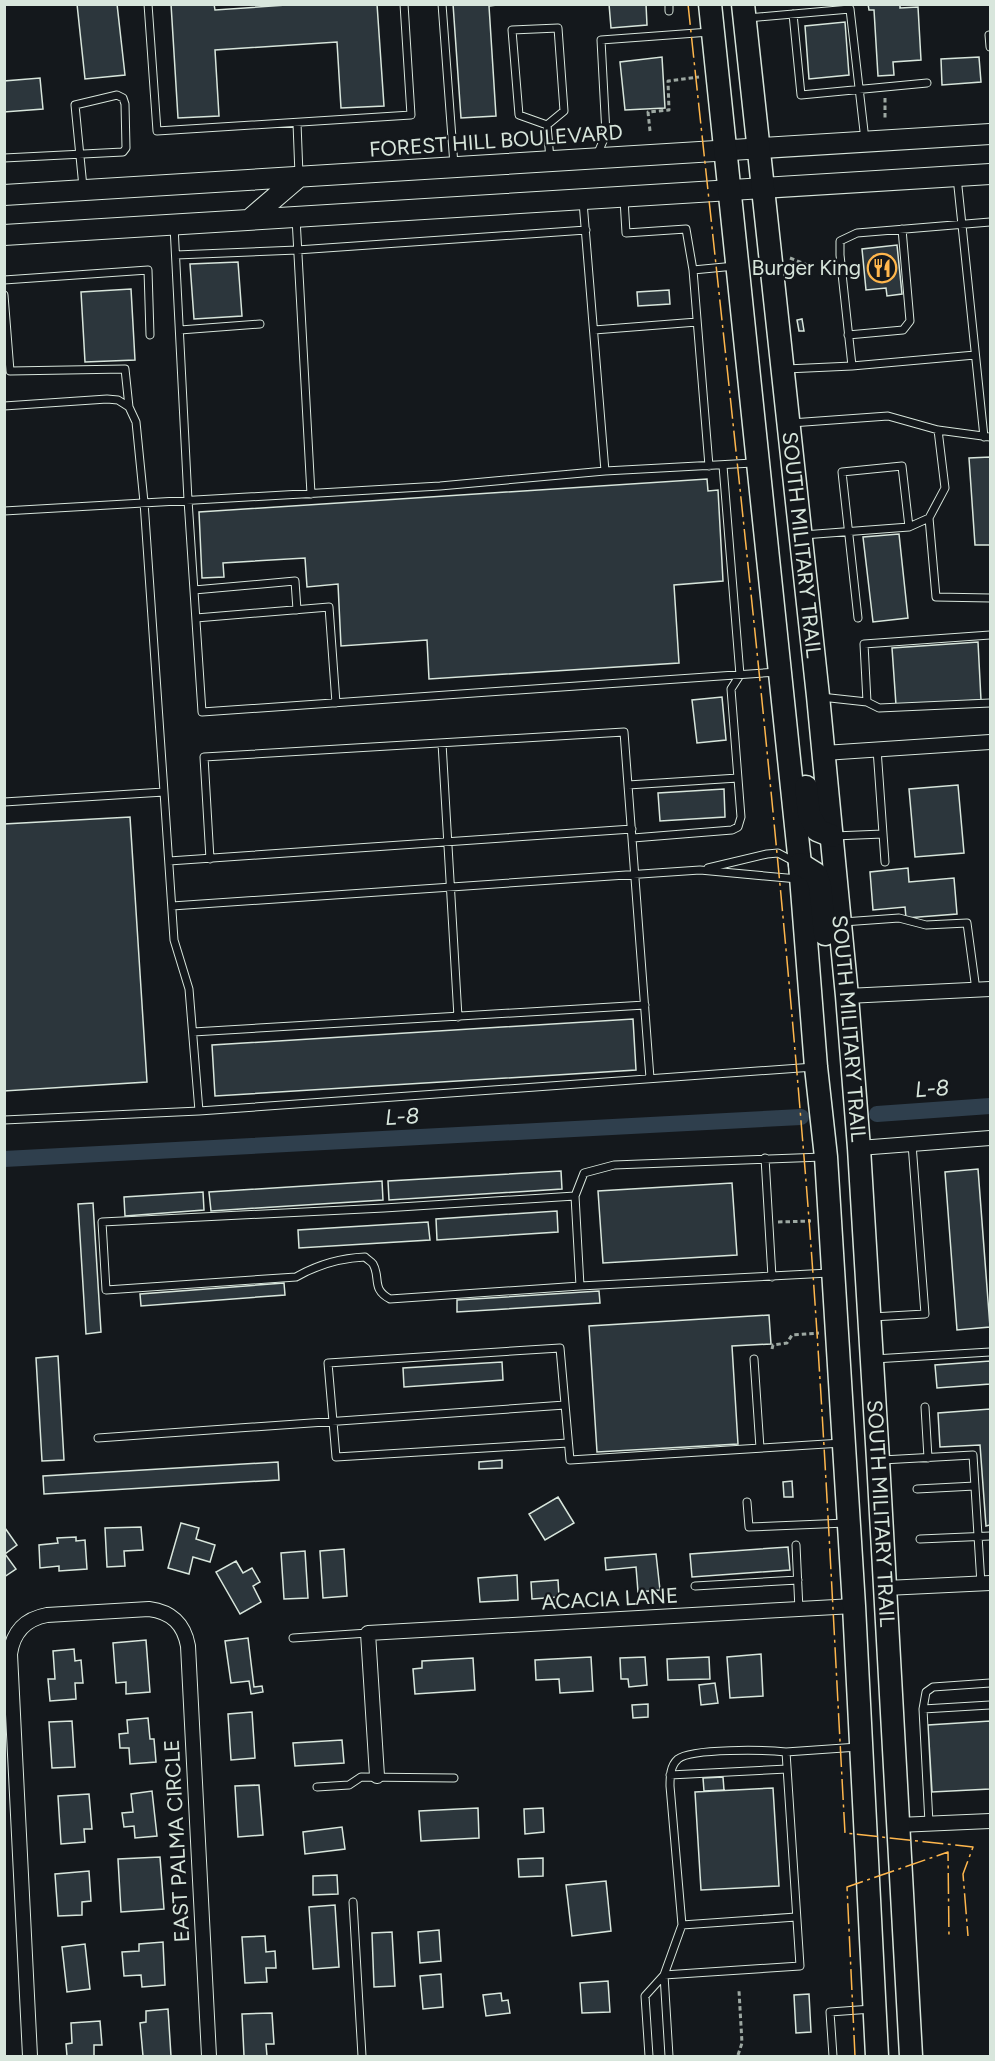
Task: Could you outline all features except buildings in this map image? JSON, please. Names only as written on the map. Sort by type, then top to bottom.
[{"type":"main road","name":"SOUTH MILITARY TRAIL","points":[[710,4],[801,872],[816,1067],[826,1157],[854,1606],[877,2056]]},
{"type":"main road","name":"SOUTH MILITARY TRAIL","points":[[744,11],[824,753],[832,836],[832,923],[847,996],[859,1148],[886,1588],[911,2056]]},
{"type":"main road","name":"FOREST HILL BOULEVARD","points":[[5,195],[990,134]]},
{"type":"main road","points":[[4,235],[990,174]]},
{"type":"main road","points":[[250,219],[299,177]]},
{"type":"main road","points":[[774,614],[793,651],[809,814],[817,830],[832,836]]},
{"type":"main road","points":[[801,872],[816,874],[832,923],[836,1036],[852,1059]]},
{"type":"main road","points":[[840,1374],[853,1408],[860,1460],[867,1570],[873,1581],[886,1588]]},
{"type":"main road","points":[[854,1606],[865,1614],[873,1634],[881,1751],[897,1799]]},
{"type":"street","points":[[824,753],[990,742]]},
{"type":"street","points":[[847,996],[990,989]]},
{"type":"street","points":[[859,1148],[990,1138]]},
{"type":"street","points":[[886,1588],[986,1583]]},
{"type":"street","name":"ACACIA LANE","points":[[369,1633],[854,1606]]},
{"type":"street","name":"EAST PALMA CIRCLE","points":[[30,2056],[10,1654],[12,1643],[17,1632],[35,1617],[149,1609],[161,1611],[180,1624],[186,1635],[188,1646],[209,2056]]},
{"type":"street","points":[[369,1633],[377,1776]]},
{"type":"street","points":[[898,1824],[990,1821]]},
{"type":"lane","points":[[148,4],[157,131],[411,116],[404,4]]},
{"type":"lane","points":[[442,4],[454,168]]},
{"type":"lane","points":[[744,11],[793,14],[850,9],[866,142]]},
{"type":"lane","points":[[793,14],[801,95],[927,83]]},
{"type":"lane","points":[[558,28],[564,111],[547,125],[519,115],[512,30],[558,28]]},
{"type":"lane","points":[[595,159],[606,134],[601,40],[712,32]]},
{"type":"lane","points":[[989,35],[990,47]]},
{"type":"lane","points":[[4,158],[80,154],[125,150],[125,104],[123,98],[117,95],[75,105],[80,154],[83,191]]},
{"type":"lane","points":[[297,123],[299,177]]},
{"type":"lane","points":[[547,125],[550,162]]},
{"type":"lane","points":[[789,423],[888,416],[938,430],[987,437],[975,355],[957,176]]},
{"type":"lane","points":[[624,196],[626,233],[686,229],[693,270],[709,466]]},
{"type":"lane","points":[[583,199],[605,471]]},
{"type":"lane","points":[[296,217],[310,494]]},
{"type":"lane","points":[[852,366],[840,240],[857,233],[990,222]]},
{"type":"lane","points":[[174,224],[188,500],[202,712],[780,672]]},
{"type":"lane","points":[[848,335],[903,330],[910,321],[902,229]]},
{"type":"lane","points":[[176,255],[297,250],[586,230]]},
{"type":"lane","points":[[693,270],[738,266]]},
{"type":"lane","points":[[4,280],[148,270],[150,335]]},
{"type":"lane","points":[[4,295],[7,371],[125,369],[129,407],[136,422],[144,502],[174,940],[189,989],[199,1111]]},
{"type":"lane","points":[[594,330],[697,322]]},
{"type":"lane","points":[[180,330],[260,324]]},
{"type":"lane","points":[[783,369],[852,366],[975,355]]},
{"type":"lane","points":[[4,406],[107,399],[118,400],[129,407]]},
{"type":"lane","points":[[938,430],[945,489],[929,518],[936,597],[990,598]]},
{"type":"lane","points":[[4,511],[440,486],[605,471],[759,463]]},
{"type":"lane","points":[[633,838],[732,830],[738,827],[741,818],[731,688],[740,675],[723,466]]},
{"type":"lane","points":[[858,618],[842,472],[902,466],[909,527]]},
{"type":"lane","points":[[801,535],[909,527],[929,518]]},
{"type":"lane","points":[[194,590],[295,581],[297,610]]},
{"type":"lane","points":[[196,618],[329,607],[336,703]]},
{"type":"lane","points":[[867,702],[864,644],[990,635]]},
{"type":"lane","points":[[818,696],[867,702],[879,708],[990,703],[990,708]]},
{"type":"lane","points":[[210,859],[204,757],[624,732],[650,1078]]},
{"type":"lane","points":[[442,743],[458,1017]]},
{"type":"lane","points":[[877,749],[885,862]]},
{"type":"lane","points":[[628,784],[738,778]]},
{"type":"lane","points":[[4,802],[164,792]]},
{"type":"lane","points":[[169,861],[632,829]]},
{"type":"lane","points":[[832,836],[853,837],[883,834]]},
{"type":"lane","points":[[700,870],[767,854],[778,854],[801,872]]},
{"type":"lane","points":[[172,906],[700,870],[801,872]]},
{"type":"lane","points":[[832,923],[899,918],[926,925],[967,923],[976,990]]},
{"type":"lane","points":[[193,1032],[645,1005]]},
{"type":"lane","points":[[4,1120],[199,1111],[816,1067]]},
{"type":"lane","points":[[869,1317],[924,1314],[912,1144]]},
{"type":"lane","points":[[580,1286],[575,1196],[584,1173],[614,1165],[826,1157]]},
{"type":"lane","points":[[765,1158],[772,1277]]},
{"type":"lane","points":[[575,1196],[102,1222],[106,1290],[296,1277],[311,1269],[349,1258],[365,1257],[373,1265],[381,1294],[390,1299],[580,1286],[833,1273]]},
{"type":"lane","points":[[568,1443],[336,1457],[328,1363],[560,1348],[570,1460],[844,1443]]},
{"type":"lane","points":[[872,1359],[990,1352]]},
{"type":"lane","points":[[754,1359],[760,1448]]},
{"type":"lane","points":[[98,1438],[565,1405]]},
{"type":"lane","points":[[925,1407],[928,1458]]},
{"type":"lane","points":[[878,1460],[973,1455],[978,1537],[986,1583]]},
{"type":"lane","points":[[917,1489],[975,1486]]},
{"type":"lane","points":[[747,1502],[749,1527],[849,1523]]},
{"type":"lane","points":[[920,1539],[990,1536]]},
{"type":"lane","points":[[796,1545],[799,1610]]},
{"type":"lane","points":[[695,1586],[798,1580]]},
{"type":"lane","points":[[293,1638],[369,1633]]},
{"type":"lane","points":[[929,1823],[923,1709],[926,1692],[933,1687],[990,1683]]},
{"type":"lane","points":[[923,1709],[990,1705]]},
{"type":"lane","points":[[649,2056],[645,1996],[664,1975],[682,1925],[670,1775],[674,1764],[686,1755],[861,1747]]},
{"type":"lane","points":[[664,1975],[800,1966],[786,1752]]},
{"type":"lane","points":[[670,1775],[787,1768]]},
{"type":"lane","points":[[317,1787],[349,1785],[361,1777],[454,1778]]},
{"type":"lane","points":[[352,1902],[362,2056]]},
{"type":"lane","points":[[682,1925],[796,1917]]},
{"type":"lane","points":[[664,1975],[669,2056]]},
{"type":"lane","points":[[833,2056],[830,2012],[875,2009]]},
{"type":"path","points":[[650,131],[648,112],[669,110],[668,81],[701,77]]},
{"type":"path","points":[[885,96],[885,118]]},
{"type":"path","points":[[790,258],[810,266]]},
{"type":"path","points":[[776,1222],[813,1221]]},
{"type":"path","points":[[772,1349],[773,1345],[786,1343],[792,1335],[819,1333]]},
{"type":"path","points":[[738,2055],[742,2043],[739,1991]]},
{"type":"waterway","name":"L-8","points":[[877,1114],[990,1106]]},
{"type":"waterway","name":"L-8","points":[[4,1159],[801,1117]]},
{"type":"power","points":[[688,4],[763,710],[790,992],[821,1395],[845,1833],[973,1847],[963,1874],[968,1936]]},
{"type":"power","points":[[855,2056],[847,1887],[948,1852],[949,1937]]},
{"type":"place","name":"Burger King","points":[[882,268]]}]
